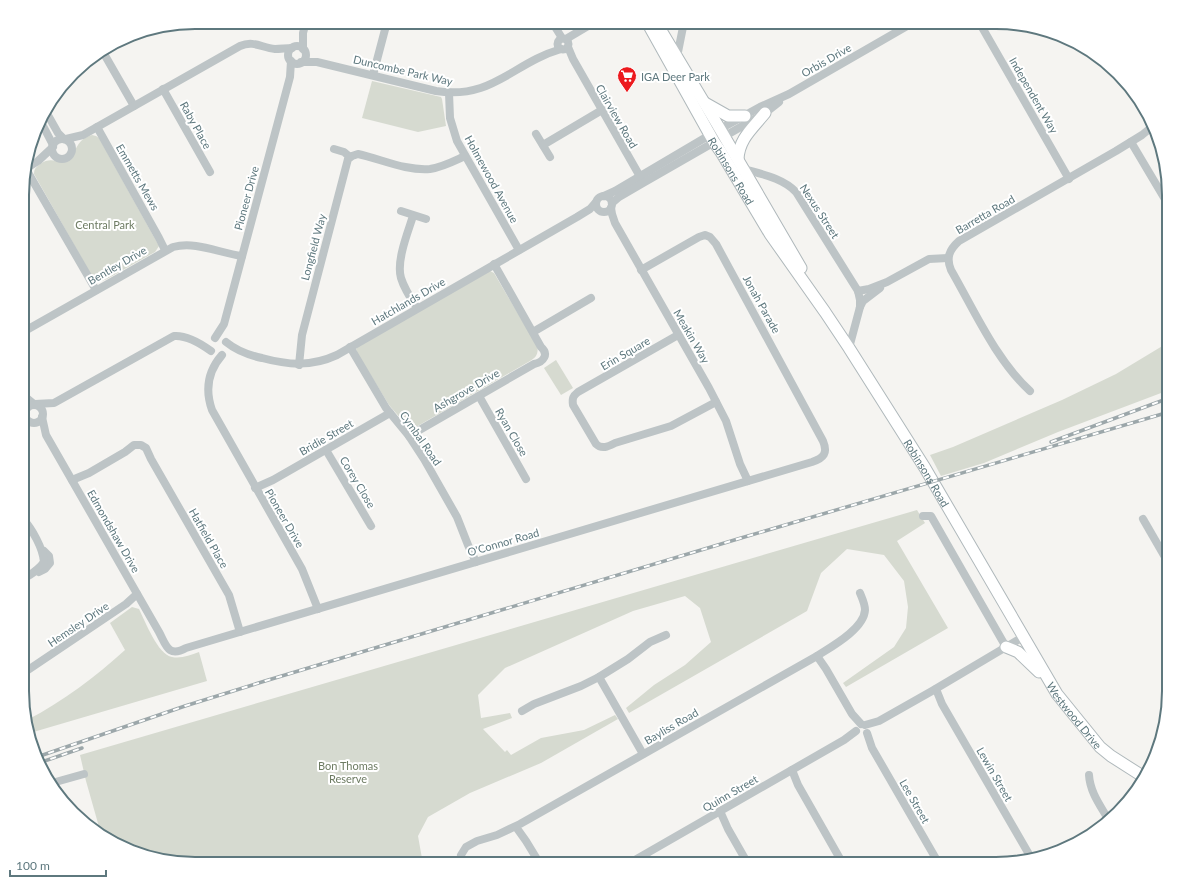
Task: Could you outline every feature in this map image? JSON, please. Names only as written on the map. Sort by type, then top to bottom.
[{"type":"main road","name":"Robinsons Road","points":[[651,29],[712,139],[770,234],[849,348],[925,468],[1023,637]]},
{"type":"main road","name":"Robinsons Road","points":[[660,29],[741,164],[825,312]]},
{"type":"main road","points":[[705,103],[728,116],[744,116]]},
{"type":"main road","points":[[741,164],[739,149],[742,141],[764,113]]},
{"type":"main road","name":"Westwood Drive","points":[[1023,637],[1054,689],[1077,721],[1100,747],[1140,774]]},
{"type":"main road","points":[[1006,648],[1018,652],[1024,657],[1054,689]]},
{"type":"street","points":[[31,165],[38,161],[59,140],[83,135],[246,43],[258,44],[274,49],[290,61],[294,63],[301,63],[305,56],[303,33],[304,29]]},
{"type":"street","points":[[373,75],[385,29]]},
{"type":"street","name":"Clairview Road","points":[[555,29],[641,180]]},
{"type":"street","name":"Duncombe Park Way","points":[[301,63],[317,62],[449,93],[470,92],[486,87],[547,53],[563,44],[582,29]]},
{"type":"street","points":[[677,57],[683,29]]},
{"type":"street","name":"Orbis Drive","points":[[722,132],[744,116],[790,94],[902,29]]},
{"type":"street","name":"Independent Way","points":[[983,29],[1068,179]]},
{"type":"street","points":[[290,61],[288,52],[303,33]]},
{"type":"street","points":[[274,49],[300,47],[304,50]]},
{"type":"street","name":"Duncombe Park Way","points":[[304,50],[317,62]]},
{"type":"street","points":[[105,56],[134,106]]},
{"type":"street","name":"Pioneer Drive","points":[[214,339],[224,324],[290,77],[290,61]]},
{"type":"street","name":"Pioneer Drive","points":[[290,77],[301,63]]},
{"type":"street","name":"Raby Place","points":[[163,89],[210,172]]},
{"type":"street","name":"Holmewood Avenue","points":[[449,93],[450,118],[457,141],[519,250]]},
{"type":"street","name":"Orbis Drive","points":[[722,132],[764,113],[790,94]]},
{"type":"street","points":[[543,145],[602,110]]},
{"type":"street","points":[[49,116],[58,133],[71,143],[72,150]]},
{"type":"street","points":[[44,127],[53,146],[53,152],[56,156]]},
{"type":"street","name":"Emmetts Mews","points":[[97,127],[166,249]]},
{"type":"street","name":"Barretta Road","points":[[948,258],[953,246],[959,241],[1131,142],[1148,129]]},
{"type":"street","points":[[641,180],[619,197],[608,212],[601,212],[596,207],[596,202],[599,198],[641,180],[722,132]]},
{"type":"street","points":[[536,134],[550,157]]},
{"type":"street","points":[[38,161],[56,156],[62,158],[68,157],[83,135]]},
{"type":"street","points":[[1131,142],[1162,194]]},
{"type":"street","points":[[334,149],[344,152],[350,157],[358,154],[414,168],[430,169],[443,166],[465,156]]},
{"type":"street","name":"Longfield Way","points":[[301,365],[302,335],[347,162],[350,157]]},
{"type":"street","name":"Nexus Street","points":[[741,164],[791,186],[796,192],[858,291],[860,307]]},
{"type":"street","points":[[30,177],[96,290]]},
{"type":"street","points":[[604,196],[610,199],[612,206]]},
{"type":"street","name":"Hatchlands Drive","points":[[225,341],[241,352],[282,363],[301,365],[329,359],[577,217],[590,209],[596,202]]},
{"type":"street","name":"Meakin Way","points":[[612,206],[612,214],[615,223],[728,426],[745,482]]},
{"type":"street","points":[[401,211],[426,219]]},
{"type":"street","name":"Hatchlands Drive","points":[[577,217],[601,212]]},
{"type":"street","name":"Meakin Way","points":[[601,212],[615,223]]},
{"type":"street","points":[[413,216],[402,253],[400,276],[417,308]]},
{"type":"street","name":"Jonah Parade","points":[[641,270],[699,237],[705,235],[712,239],[734,276],[823,440],[826,449],[824,454]]},
{"type":"street","name":"Bentley Drive","points":[[29,329],[166,249],[182,244],[194,245],[242,258]]},
{"type":"street","points":[[948,258],[948,263],[951,270],[1000,356],[1010,370],[1030,391]]},
{"type":"street","name":"Nexus Street","points":[[858,291],[869,289],[887,282],[929,259],[948,258]]},
{"type":"street","name":"Ashgrove Drive","points":[[409,436],[534,364],[540,356],[541,347],[494,264]]},
{"type":"street","name":"Nexus Street","points":[[849,348],[863,301],[887,282]]},
{"type":"street","points":[[533,332],[591,298]]},
{"type":"street","name":"Pioneer Drive","points":[[224,324],[225,341]]},
{"type":"street","points":[[29,423],[39,421],[54,403],[168,338],[179,335],[194,340],[215,355],[223,354],[227,347],[225,341],[219,338],[194,340]]},
{"type":"street","name":"Erin Square","points":[[678,335],[583,390],[576,399],[577,409],[595,440],[602,443],[615,443],[671,426],[716,402]]},
{"type":"street","points":[[211,352],[209,346],[214,339]]},
{"type":"street","name":"Cymbal Road","points":[[350,347],[390,413],[409,436],[424,458],[457,516],[473,563]]},
{"type":"street","name":"Pioneer Drive","points":[[211,352],[212,368],[208,391],[212,410],[302,569],[315,609]]},
{"type":"street","name":"Hatchlands Drive","points":[[223,354],[241,352]]},
{"type":"street","name":"Pioneer Drive","points":[[212,368],[223,354]]},
{"type":"street","name":"Ryan Close","points":[[479,396],[526,480]]},
{"type":"street","points":[[29,400],[42,410],[43,416]]},
{"type":"street","points":[[29,406],[35,404],[54,403]]},
{"type":"street","name":"Bridie Street","points":[[257,490],[390,413]]},
{"type":"street","name":"Edmondshaw Drive","points":[[43,416],[46,435]]},
{"type":"street","points":[[29,420],[33,423]]},
{"type":"street","name":"Edmondshaw Drive","points":[[33,423],[46,435],[163,638],[172,649]]},
{"type":"street","name":"Hatfield Place","points":[[73,482],[125,452],[139,450],[151,459],[229,594],[240,632]]},
{"type":"street","name":"Corey Close","points":[[326,450],[371,526]]},
{"type":"street","name":"O'Connor Road","points":[[172,649],[186,648],[812,462],[824,454]]},
{"type":"street","name":"Robinsons Road","points":[[923,516],[931,516],[1006,648]]},
{"type":"street","points":[[1143,519],[1162,552]]},
{"type":"street","points":[[29,527],[42,549],[44,562],[34,573],[29,576]]},
{"type":"street","name":"Bayliss Road","points":[[461,855],[466,847],[477,841],[497,835],[518,826],[819,655],[855,629],[862,622],[865,611],[864,602],[860,593]]},
{"type":"street","name":"Hemsley Drive","points":[[29,669],[139,596]]},
{"type":"street","points":[[522,712],[534,704],[576,688],[599,676],[628,659],[650,642],[666,635]]},
{"type":"street","name":"Quinn Street","points":[[643,856],[934,690],[1023,637]]},
{"type":"street","name":"Lee Street","points":[[819,655],[935,857]]},
{"type":"street","points":[[599,676],[643,754]]},
{"type":"street","name":"Lewin Street","points":[[934,690],[1029,854]]},
{"type":"street","points":[[790,771],[839,857]]},
{"type":"street","points":[[56,782],[84,774]]},
{"type":"street","points":[[1089,775],[1093,793],[1106,816]]},
{"type":"street","points":[[718,812],[744,857]]},
{"type":"street","points":[[518,826],[536,857]]},
{"type":"green space","points":[[372,81],[441,97],[446,126],[418,132],[362,118]]},
{"type":"green space","name":"Central Park","points":[[92,135],[99,138],[159,246],[155,252],[99,282],[94,280],[34,174],[36,167],[44,162],[51,160],[64,161],[70,158],[82,140]]},
{"type":"green space","points":[[490,271],[494,273],[537,346],[538,351],[535,357],[416,427],[408,427],[389,405],[356,349],[358,346]]},
{"type":"green space","points":[[1162,346],[1162,393],[1058,432],[984,463],[941,476],[930,455],[953,447],[1062,400],[1116,374]]},
{"type":"green space","points":[[556,360],[573,388],[561,395],[544,368]]},
{"type":"green space","name":"Bon Thomas Reserve","points":[[917,510],[925,523],[897,541],[948,628],[846,687],[843,683],[894,647],[906,628],[908,607],[904,581],[884,555],[847,549],[821,573],[807,611],[629,713],[626,708],[654,685],[685,665],[711,642],[700,608],[685,596],[633,611],[505,668],[478,695],[481,718],[510,713],[512,718],[483,729],[505,752],[507,750],[511,755],[541,738],[584,730],[615,715],[618,719],[541,763],[470,793],[428,817],[418,836],[422,857],[184,857],[162,854],[141,848],[121,840],[99,826],[80,755]]},
{"type":"green space","points":[[132,607],[139,609],[152,637],[167,655],[179,657],[199,652],[207,681],[34,732],[31,718],[79,688],[125,650],[110,623]]},
{"type":"railway","points":[[1051,442],[1162,401]]},
{"type":"railway","points":[[42,755],[185,706],[265,681],[741,538],[1162,414]]},
{"type":"railway","points":[[44,761],[82,748]]},
{"type":"place","name":"IGA Deer Park","points":[[627,93]]}]
